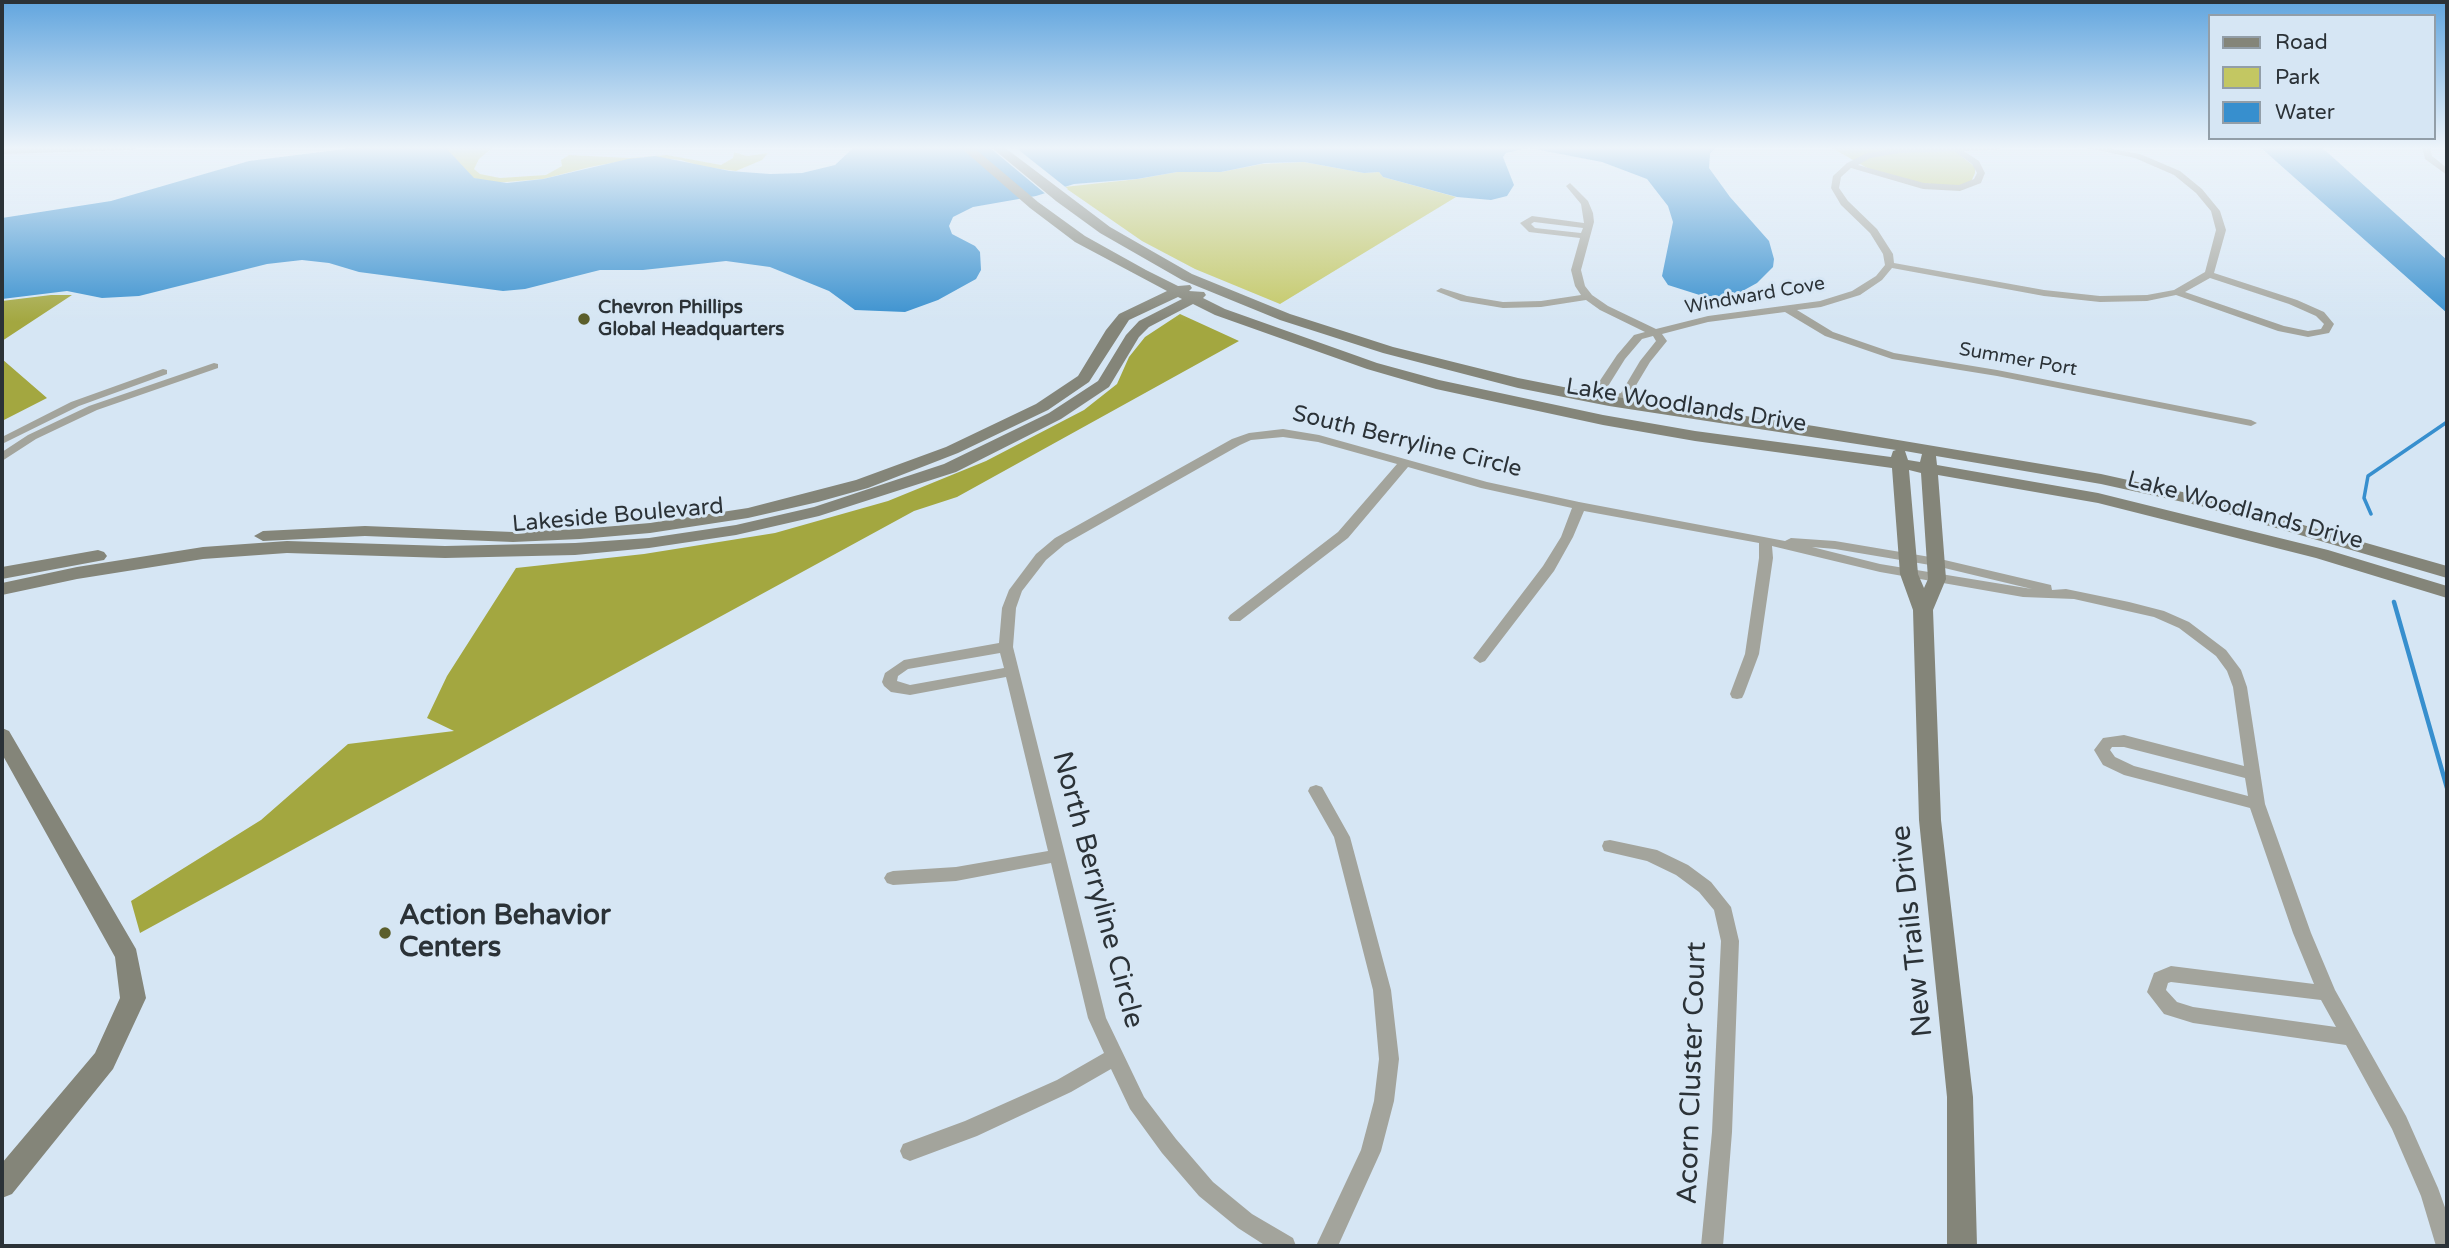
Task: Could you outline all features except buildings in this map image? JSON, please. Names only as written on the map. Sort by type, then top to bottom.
[{"type":"main road","name":"Lake Woodlands Drive","points":[[1034,205],[1080,239],[1184,295],[1267,330],[1372,366],[1436,384],[1603,420],[1695,436],[1900,464],[2098,498],[2203,522],[2322,554],[2447,592]]},
{"type":"main road","name":"Lake Woodlands Drive","points":[[1071,205],[1127,243],[1206,285],[1285,317],[1388,350],[1518,383],[1609,401],[2101,479],[2205,502],[2447,572]]},
{"type":"main road","points":[[1141,273],[1149,288],[1145,306]]},
{"type":"main road","name":"Lakeside Boulevard","points":[[1048,411],[1084,379],[1113,330],[1124,317],[1145,306],[1184,295],[1206,285]]},
{"type":"main road","name":"Lakeside Boulevard","points":[[2,573],[209,546],[649,543],[736,530],[819,511],[944,462],[1104,384],[1133,335],[1184,295]]},
{"type":"main road","name":"New Trails Drive","points":[[1898,445],[1908,566],[1923,610],[1930,820],[1960,1097],[1962,1246]]},
{"type":"main road","name":"New Trails Drive","points":[[1923,610],[1936,571],[1927,450]]},
{"type":"main road","name":"Lakeside Boulevard","points":[[2,589],[209,546]]},
{"type":"main road","points":[[2,736],[127,956],[132,998],[104,1061],[2,1184]]},
{"type":"street","points":[[1586,205],[1588,214],[1586,231],[1576,270],[1580,286],[1588,297],[1656,333]]},
{"type":"street","points":[[1846,205],[1882,242],[1890,265],[2075,298],[2122,299],[2177,292],[2209,274],[2221,230],[2215,211],[2210,205]]},
{"type":"street","points":[[1532,219],[1586,231],[1532,230],[1525,223],[1532,219]]},
{"type":"street","name":"Windward Cove","points":[[1609,401],[1600,391],[1621,357],[1638,337],[1707,319],[1821,304],[1869,287],[1890,265]]},
{"type":"street","points":[[2177,292],[2282,330],[2308,334],[2325,331],[2329,324],[2320,314],[2293,302],[2209,274]]},
{"type":"street","points":[[1441,291],[1465,299],[1503,305],[1541,304],[1588,297]]},
{"type":"street","name":"Summer Port","points":[[1787,309],[1829,334],[1892,356],[1997,373],[2251,423]]},
{"type":"street","name":"Windward Cove","points":[[1609,401],[1625,395],[1645,360],[1662,341],[1656,333]]},
{"type":"street","points":[[2,441],[75,404],[149,377],[214,361],[93,408],[32,437],[2,457]]},
{"type":"street","name":"Windward Cove","points":[[1603,420],[1609,401]]},
{"type":"street","name":"South Berryline Circle","points":[[1006,647],[1009,608],[1016,590],[1041,558],[1084,526],[1236,442],[1267,434],[1299,434],[1404,464],[1578,506],[1765,540],[1807,552],[1936,571],[2022,593],[2072,595],[2159,614],[2184,625],[2221,653],[2235,670],[2240,687],[2257,804],[2327,993]]},
{"type":"street","points":[[1235,618],[1343,535],[1404,464]]},
{"type":"street","points":[[1479,659],[1549,568],[1567,537],[1578,506]]},
{"type":"street","points":[[1737,694],[1752,654],[1762,590],[1765,540]]},
{"type":"street","points":[[1006,647],[904,665],[892,673],[889,682],[896,688],[909,690],[1012,671]]},
{"type":"street","name":"North Berryline Circle","points":[[1006,647],[1055,856],[1097,1018],[1114,1057],[1137,1103],[1206,1189],[1245,1221],[1285,1246]]},
{"type":"street","points":[[2252,774],[2124,741],[2108,742],[2102,750],[2109,761],[2130,771],[2257,804]]},
{"type":"street","points":[[1316,791],[1342,837],[1382,990],[1389,1059],[1384,1101],[1371,1151],[1327,1246]]},
{"type":"street","name":"Acorn Cluster Court","points":[[1610,846],[1651,855],[1682,870],[1705,887],[1722,907],[1730,941],[1723,1132],[1712,1246]]},
{"type":"street","points":[[893,878],[956,874],[1055,856]]},
{"type":"street","points":[[2350,1037],[2193,1015],[2171,1008],[2156,992],[2160,978],[2171,974],[2327,993],[2399,1123],[2431,1195],[2447,1246]]},
{"type":"street","points":[[910,1151],[970,1129],[1064,1086],[1114,1057]]},
{"type":"green space","points":[[1090,205],[1442,205],[1280,304],[1195,269],[1142,241]]},
{"type":"shaded area","points":[[72,295],[2,341],[2,301]]},
{"type":"shaded area","points":[[1180,314],[1239,341],[957,497],[914,511],[140,933],[131,901],[261,820],[348,744],[454,731],[427,718],[447,676],[516,568],[644,554],[775,533],[888,501],[986,461],[1084,410],[1117,384],[1129,357],[1145,337]]},
{"type":"shaded area","points":[[2,359],[47,398],[2,421]]},
{"type":"water","points":[[84,205],[983,205],[953,217],[949,226],[952,234],[975,246],[980,252],[981,270],[976,279],[938,300],[905,312],[855,310],[829,291],[770,267],[726,261],[643,270],[600,270],[525,289],[503,291],[359,272],[329,263],[302,260],[267,264],[139,296],[102,298],[67,291],[2,299],[2,218]]},
{"type":"water","points":[[1737,205],[1769,241],[1774,259],[1773,267],[1757,283],[1737,294],[1709,298],[1668,285],[1662,276],[1673,222],[1668,206]]},
{"type":"water","points":[[2326,205],[2386,205],[2447,260],[2447,313]]},
{"type":"waterway","points":[[2371,514],[2364,498],[2368,476],[2447,422]]},
{"type":"waterway","points":[[2394,602],[2447,788]]},
{"type":"place","name":"Chevron Phillips Global Headquarters","points":[[584,319]]},
{"type":"place","name":"Action Behavior Centers","points":[[385,933]]}]
